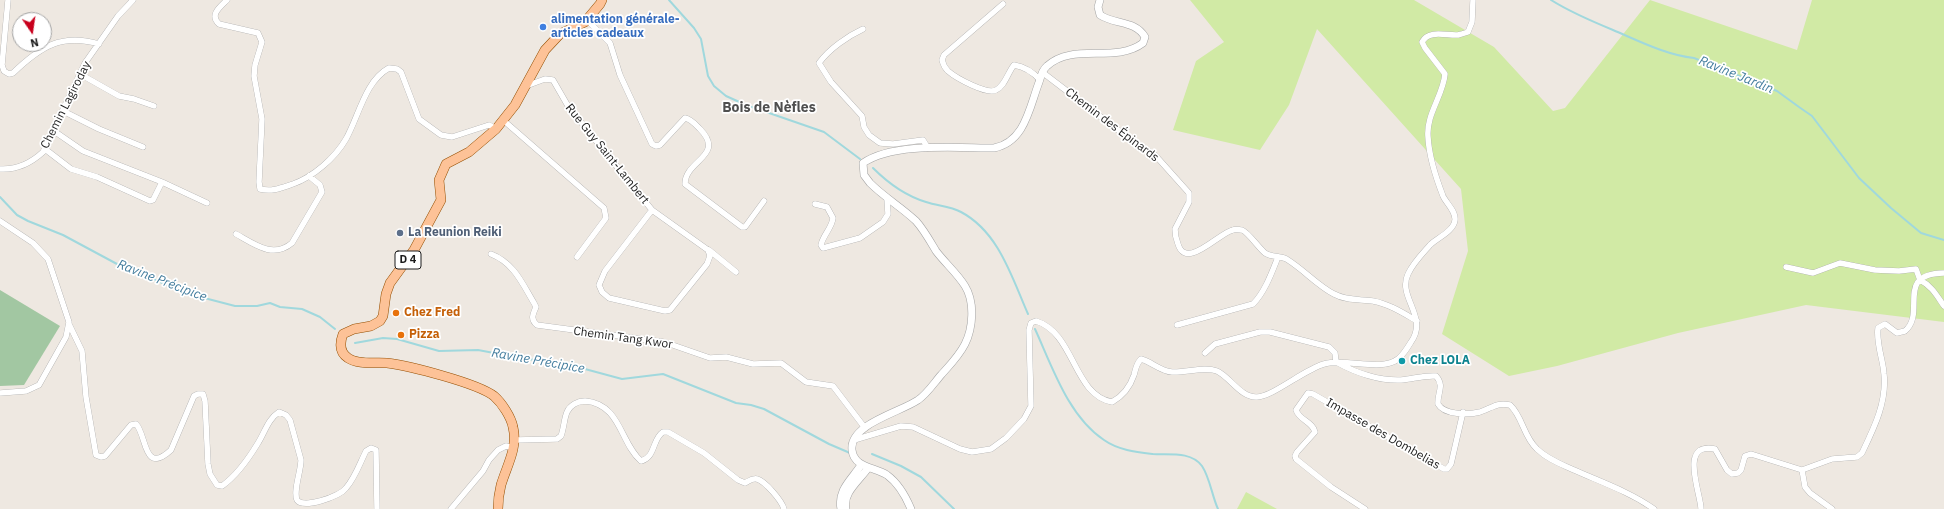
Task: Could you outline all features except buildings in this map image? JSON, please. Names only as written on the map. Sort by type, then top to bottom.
[{"type":"main road","name":"D 4","points":[[515,444],[513,425],[502,405],[494,397],[480,388],[427,372],[388,363],[364,362],[348,358],[340,349],[340,340],[343,334],[354,329],[372,326],[380,321],[383,316],[386,294],[390,283],[414,250],[441,200],[439,180],[446,164],[469,152],[496,129],[526,86],[545,50],[560,34],[587,20],[602,0]]},
{"type":"main road","points":[[498,509],[501,486],[515,444]]},
{"type":"street","points":[[8,0],[2,65],[4,72],[9,74],[13,73],[30,57],[54,44],[66,40],[82,39],[99,44]]},
{"type":"street","name":"Chemin Lagiroday","points":[[0,169],[20,167],[35,160],[45,149],[80,74],[118,16],[133,0]]},
{"type":"street","points":[[227,0],[217,10],[214,16],[215,20],[219,24],[258,33],[262,42],[255,65],[254,76],[262,120],[259,182],[260,189],[269,191],[281,188],[309,176],[334,155],[342,146],[374,78],[390,68],[397,69],[401,72],[419,119],[441,135],[452,137],[489,125],[496,129]]},
{"type":"street","points":[[911,509],[907,500],[886,474],[865,466],[852,451],[853,440],[864,428],[920,399],[965,344],[971,326],[972,311],[966,287],[937,252],[918,223],[887,198],[864,175],[864,163],[880,155],[928,148],[994,148],[1001,147],[1012,141],[1019,134],[1042,72],[1055,60],[1065,56],[1113,54],[1138,47],[1143,43],[1145,37],[1135,26],[1107,20],[1100,15],[1098,6],[1100,0]]},
{"type":"street","points":[[853,440],[901,426],[913,427],[960,449],[972,452],[991,449],[998,445],[1024,419],[1031,406],[1029,330],[1031,323],[1036,321],[1051,329],[1064,345],[1092,393],[1102,400],[1112,402],[1120,398],[1127,388],[1137,363],[1141,359],[1163,370],[1172,372],[1215,370],[1248,395],[1256,398],[1268,394],[1295,378],[1322,365],[1336,362],[1356,362],[1378,366],[1398,359],[1412,341],[1417,321],[1404,286],[1406,278],[1418,258],[1452,227],[1455,219],[1453,212],[1443,197],[1431,156],[1428,138],[1428,125],[1444,84],[1445,74],[1422,42],[1424,38],[1430,34],[1458,35],[1468,32],[1472,22],[1473,0]]},
{"type":"street","points":[[1003,4],[944,55],[942,60],[944,66],[948,72],[983,91],[990,92],[1001,87],[1014,65],[1022,66],[1034,73],[1040,80]]},
{"type":"street","points":[[587,20],[610,43],[620,75],[652,144],[656,146],[660,145],[685,118],[689,118],[706,136],[709,142],[708,149],[685,177],[685,184],[742,227],[745,227],[764,201]]},
{"type":"street","points":[[863,29],[852,34],[819,63],[831,82],[862,116],[864,127],[869,135],[880,143],[893,144],[923,140],[928,148]]},
{"type":"street","name":"Chemin des Épinards","points":[[1042,72],[1131,140],[1155,155],[1189,193],[1189,202],[1175,229],[1179,249],[1184,253],[1201,250],[1233,230],[1243,230],[1249,234],[1255,244],[1267,254],[1287,258],[1336,295],[1346,299],[1373,301],[1388,305],[1417,321]]},
{"type":"street","points":[[80,74],[119,96],[134,99],[154,106]]},
{"type":"street","name":"Rue Guy Saint-Lambert","points":[[526,86],[545,80],[553,80],[568,106],[652,210],[708,250],[710,256],[707,264],[670,310],[658,311],[608,298],[602,292],[599,285],[605,271],[652,210]]},
{"type":"street","points":[[63,111],[99,129],[143,147]]},
{"type":"street","points":[[503,120],[604,208],[606,218],[576,257]]},
{"type":"street","points":[[54,131],[83,150],[207,202]]},
{"type":"street","points":[[45,149],[71,169],[97,177],[150,201],[153,200],[162,182]]},
{"type":"street","points":[[236,234],[256,246],[274,252],[286,248],[292,243],[322,192],[320,185],[309,176]]},
{"type":"street","points":[[815,204],[827,207],[834,218],[832,224],[822,238],[821,245],[823,248],[860,238],[883,222],[888,214],[887,198]]},
{"type":"street","points":[[0,221],[32,243],[48,259],[69,324],[82,351],[86,397],[96,455],[101,457],[105,456],[131,425],[136,424],[139,428],[146,452],[150,456],[158,458],[164,456],[171,450],[194,396],[203,394],[205,401],[208,464],[212,480],[217,485],[222,486],[234,476],[258,443],[272,416],[279,412],[286,415],[290,420],[301,460],[296,494],[298,501],[302,505],[308,506],[334,497],[345,489],[366,450],[371,448],[376,450],[376,509]]},
{"type":"street","points":[[708,250],[736,272]]},
{"type":"street","name":"Chemin Tang Kwor","points":[[491,254],[506,262],[513,269],[536,307],[532,316],[533,321],[537,325],[664,342],[710,358],[726,357],[753,364],[781,363],[806,382],[833,386],[864,428]]},
{"type":"street","points":[[1177,325],[1253,304],[1258,300],[1278,257]]},
{"type":"street","points":[[1786,267],[1813,273],[1840,263],[1876,270],[1899,271],[1916,269],[1920,280],[1933,289],[1944,306]]},
{"type":"street","points":[[1701,509],[1693,468],[1700,451],[1708,447],[1715,449],[1727,470],[1732,474],[1738,473],[1741,470],[1745,456],[1751,454],[1802,470],[1832,459],[1857,457],[1862,453],[1878,418],[1884,391],[1884,372],[1880,358],[1878,328],[1885,324],[1897,333],[1901,333],[1908,329],[1913,312],[1914,289],[1920,280],[1926,276],[1944,273]]},
{"type":"street","points":[[0,393],[26,391],[39,385],[66,337],[69,324]]},
{"type":"street","points":[[1205,353],[1215,344],[1260,332],[1270,332],[1329,346],[1335,353],[1336,362]]},
{"type":"street","points":[[1336,362],[1346,367],[1385,380],[1402,380],[1427,375],[1436,376],[1440,382],[1441,388],[1438,400],[1441,408],[1446,411],[1478,412],[1502,403],[1510,405],[1516,411],[1523,430],[1537,450],[1553,461],[1641,499],[1654,509]]},
{"type":"street","name":"Impasse des Dombelias","points":[[1365,509],[1331,487],[1296,459],[1295,456],[1297,452],[1315,432],[1313,427],[1297,414],[1296,410],[1308,393],[1313,394],[1444,469],[1448,469],[1450,464],[1463,412]]},
{"type":"street","points":[[451,509],[483,471],[488,460],[498,450],[515,444],[557,439],[561,436],[567,412],[572,405],[580,401],[590,402],[611,413],[636,456],[642,461],[646,460],[651,455],[658,435],[663,432],[668,432],[704,453],[738,480],[745,482],[752,479],[758,479],[778,498],[784,509]]},
{"type":"street","points":[[841,509],[839,502],[843,490],[865,466]]},
{"type":"street","points":[[846,509],[845,500],[865,466]]},
{"type":"street","points":[[1802,470],[1804,487],[1832,509]]},
{"type":"green space","points":[[1190,0],[1414,0],[1494,47],[1553,111],[1565,108],[1650,0],[1797,50],[1812,0],[1944,0],[1944,322],[1806,305],[1678,333],[1557,366],[1509,376],[1442,334],[1468,251],[1461,189],[1317,29],[1289,105],[1260,150],[1173,130],[1196,61],[1224,42]]},
{"type":"green space","points":[[0,290],[60,326],[24,385],[0,386]]},
{"type":"green space","points":[[1246,492],[1277,509],[1237,509]]},
{"type":"waterway","points":[[669,0],[694,28],[701,39],[708,76],[714,86],[726,96],[746,105],[824,132],[860,159]]},
{"type":"waterway","name":"Ravine Jardin","points":[[1551,0],[1581,16],[1653,47],[1673,54],[1694,58],[1777,91],[1812,116],[1859,178],[1891,208],[1921,233],[1944,240]]},
{"type":"waterway","points":[[873,168],[884,178],[911,196],[926,202],[957,210],[974,221],[985,231],[1003,257],[1028,314]]},
{"type":"waterway","name":"Ravine Précipice","points":[[0,197],[17,215],[28,221],[63,235],[117,264],[189,294],[235,306],[257,306],[270,303],[280,307],[302,309],[320,317],[335,329]]},
{"type":"waterway","points":[[1035,329],[1062,389],[1080,418],[1091,430],[1104,440],[1121,448],[1153,454],[1186,456],[1197,461],[1202,466],[1207,476],[1218,509]]},
{"type":"waterway","name":"Ravine Précipice","points":[[355,343],[383,338],[397,339],[439,351],[478,350],[526,359],[559,362],[622,379],[663,374],[736,403],[764,409],[829,444],[850,453]]},
{"type":"waterway","name":"Ravine Précipice","points":[[872,454],[901,466],[921,477],[954,509]]},
{"type":"place","name":"alimentation générale- articles cadeaux","points":[[543,27]]},
{"type":"place","name":"La Reunion Reiki","points":[[400,233]]},
{"type":"place","name":"Chez Fred","points":[[396,313]]},
{"type":"place","name":"Pizza","points":[[401,335]]},
{"type":"place","name":"Chez LOLA","points":[[1402,361]]},
{"type":"district","name":"Bois de Nèfles","points":[[769,108]]}]
